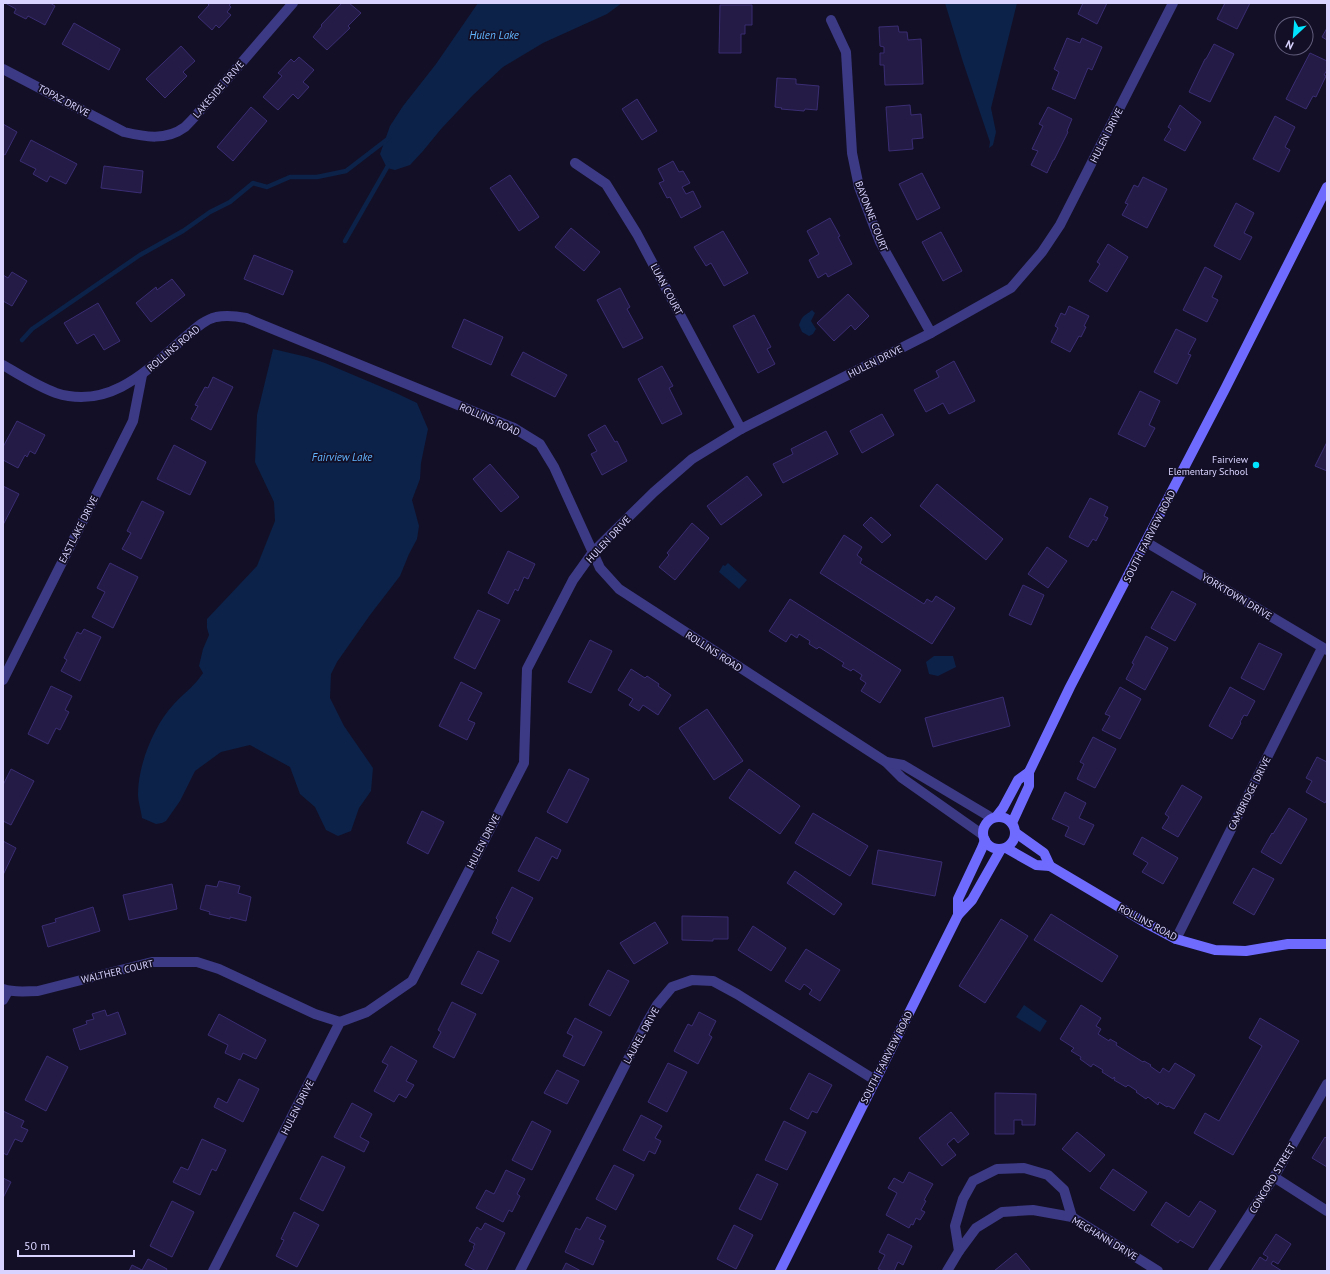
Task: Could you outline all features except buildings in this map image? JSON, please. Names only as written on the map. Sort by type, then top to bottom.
[{"type":"street","name":"LAKESIDE DRIVE","points":[[124,132],[143,137],[164,136],[184,127],[198,113],[293,3]]},
{"type":"street","name":"HULEN DRIVE","points":[[213,1271],[340,1022],[367,1012],[412,981],[524,763],[527,669],[573,580],[593,552],[654,492],[692,459],[741,430],[931,333],[1011,288],[1042,252],[1060,224],[1173,3]]},
{"type":"street","name":"BAYONNE COURT","points":[[831,20],[846,52],[852,153],[859,187],[880,242],[931,333]]},
{"type":"street","name":"TOPAZ DRIVE","points":[[3,69],[124,132]]},
{"type":"street","name":"LUAN COURT","points":[[575,163],[606,184],[633,227],[741,430]]},
{"type":"street","name":"SOUTH FAIRVIEW ROAD","points":[[1014,828],[1029,786],[1029,772],[1070,687],[1146,542],[1327,187]]},
{"type":"street","name":"ROLLINS ROAD","points":[[3,365],[33,384],[58,393],[83,397],[109,393],[142,375],[200,325],[215,317],[232,315],[246,318],[514,428],[540,444],[554,467],[600,568],[619,589],[886,762],[902,778],[984,837]]},
{"type":"street","name":"EASTLAKE DRIVE","points":[[3,680],[133,421],[142,375]]},
{"type":"street","name":"YORKTOWN DRIVE","points":[[1146,542],[1325,649]]},
{"type":"street","name":"CAMBRIDGE DRIVE","points":[[1176,938],[1325,649]]},
{"type":"street","name":"ROLLINS ROAD","points":[[886,762],[903,765],[994,818]]},
{"type":"street","points":[[958,915],[958,899],[982,848],[985,826],[1003,808],[1018,780],[1029,772]]},
{"type":"street","points":[[984,837],[991,847],[1003,848],[1013,842],[1014,828],[1005,818],[994,818]]},
{"type":"street","name":"ROLLINS ROAD","points":[[1014,828],[1044,853],[1050,866]]},
{"type":"street","name":"SOUTH FAIRVIEW ROAD","points":[[780,1271],[958,915],[972,900],[1003,848]]},
{"type":"street","name":"ROLLINS ROAD","points":[[1003,848],[1036,865],[1050,866],[1146,923],[1176,938],[1215,950],[1246,951],[1288,944],[1327,944]]},
{"type":"street","name":"WALTHER COURT","points":[[4,993],[38,991],[152,962],[197,962],[219,970],[314,1014],[340,1022]]},
{"type":"street","name":"LAUREL DRIVE","points":[[520,1271],[646,1024],[657,1005],[672,987],[692,980],[713,981],[744,998],[875,1080]]},
{"type":"street","name":"CONCORD STREET","points":[[1213,1271],[1274,1178],[1327,1084]]},
{"type":"street","points":[[947,1271],[958,1251],[955,1226],[963,1199],[973,1181],[997,1169],[1024,1168],[1048,1175],[1064,1190],[1072,1217]]},
{"type":"street","points":[[1274,1178],[1327,1211]]},
{"type":"street","name":"MEGHANN DRIVE","points":[[958,1251],[976,1228],[1002,1212],[1033,1210],[1072,1217],[1158,1271]]},
{"type":"water","name":"Hulen Lake","points":[[478,3],[622,3],[607,14],[543,43],[503,67],[473,95],[410,165],[395,170],[387,168],[380,154],[390,126],[403,106],[436,64]]},
{"type":"water","points":[[945,3],[1017,3],[991,108],[996,132],[993,145],[989,148],[990,142]]},
{"type":"water","points":[[812,310],[815,313],[811,321],[816,329],[813,334],[809,336],[802,332],[799,325],[803,317]]},
{"type":"water","name":"Fairview Lake","points":[[273,349],[325,363],[417,403],[428,429],[421,463],[420,479],[412,500],[419,526],[417,539],[400,576],[370,615],[337,662],[331,674],[330,698],[344,726],[373,768],[371,791],[359,808],[351,831],[338,836],[326,830],[315,807],[300,794],[290,767],[250,745],[221,752],[195,771],[180,801],[166,821],[162,823],[156,824],[142,818],[138,800],[139,783],[144,758],[154,734],[167,713],[203,673],[199,666],[203,649],[209,635],[207,619],[257,566],[275,521],[274,502],[255,462],[257,415]]},
{"type":"water","points":[[728,563],[747,580],[739,589],[719,572],[723,565],[725,566]]},
{"type":"water","points":[[934,656],[953,656],[956,667],[938,676],[929,674],[926,662]]},
{"type":"water","points":[[1024,1005],[1047,1021],[1040,1032],[1016,1017]]},
{"type":"waterway","points":[[22,340],[32,329],[140,255],[183,231],[210,212],[230,202],[253,183],[267,187],[290,177],[317,177],[346,171],[389,138]]},
{"type":"waterway","points":[[345,241],[389,164]]},
{"type":"place","name":"Fairview Elementary School","points":[[1256,465]]}]
